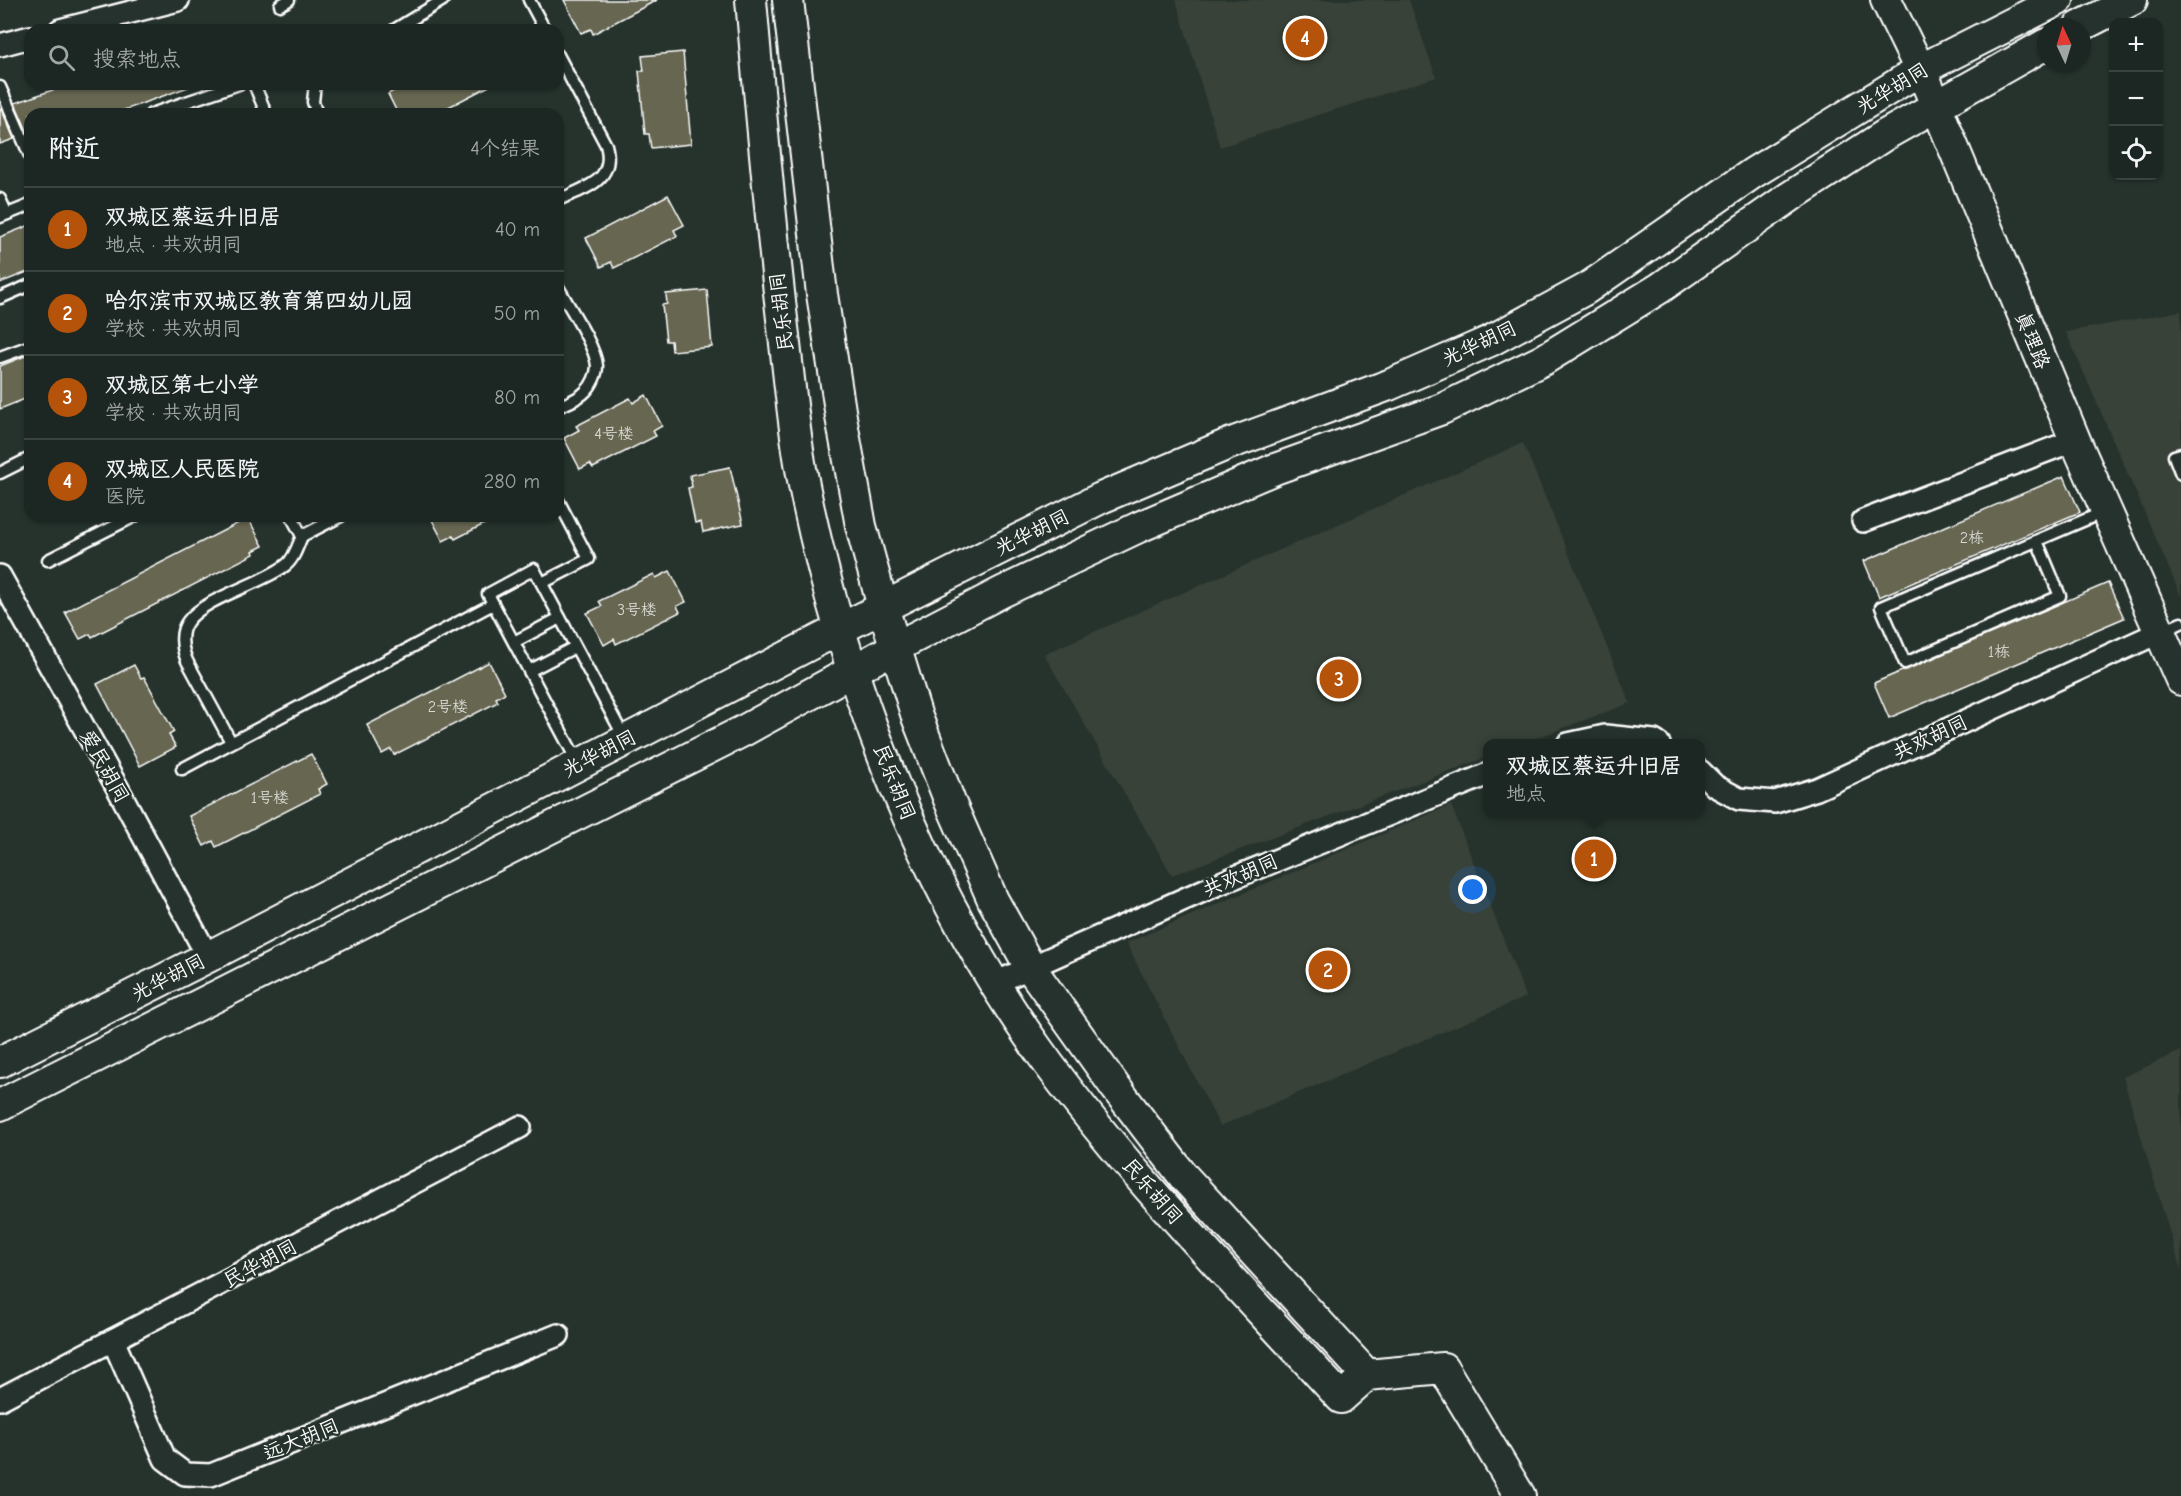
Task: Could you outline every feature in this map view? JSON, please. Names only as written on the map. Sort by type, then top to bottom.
[{"type":"main road","name":"民乐胡同","points":[[751,0],[778,288],[807,499],[840,629],[872,725],[907,813],[956,915],[995,983],[1036,1046],[1148,1189],[1341,1398],[1367,1375],[1184,1177],[1116,1088],[1030,967],[993,900],[950,802],[917,717],[861,526],[839,405],[813,223],[788,0]]},
{"type":"main road","name":"真理路","points":[[1886,0],[1936,106],[2074,440],[2106,511],[2171,627],[2181,680]]},
{"type":"main road","name":"光华胡同","points":[[0,1062],[208,957],[578,763],[1101,498],[1226,445],[1389,385],[1490,341],[1586,289],[1753,173],[1920,70],[2058,0]]},
{"type":"main road","points":[[2091,21],[2132,0]]},
{"type":"main road","name":"光华胡同","points":[[0,1105],[743,731],[853,669],[1002,592],[1139,527],[1275,469],[1442,408],[1543,360],[1660,288],[1810,183],[1885,135],[2037,49]]},
{"type":"main road","points":[[1367,1375],[1443,1368],[1520,1496]]},
{"type":"street","points":[[84,24],[178,0]]},
{"type":"street","points":[[0,45],[24,39]]},
{"type":"street","points":[[1863,521],[2074,440]]},
{"type":"street","name":"爱民胡同","points":[[0,576],[208,957]]},
{"type":"street","name":"共欢胡同","points":[[1705,775],[1715,786],[1739,799],[1775,802],[1817,789],[2171,627]]},
{"type":"street","points":[[1591,739],[1605,736],[1634,739]]},
{"type":"street","name":"共欢胡同","points":[[995,983],[1216,885],[1483,776]]},
{"type":"street","name":"民华胡同","points":[[0,1400],[520,1127]]},
{"type":"street","name":"远大胡同","points":[[113,1340],[165,1459],[185,1474],[211,1475],[558,1335]]},
{"type":"lane","points":[[404,24],[442,0]]},
{"type":"lane","points":[[529,0],[542,24]]},
{"type":"lane","points":[[564,66],[609,154],[608,165],[603,175],[594,184],[564,197]]},
{"type":"lane","points":[[0,87],[24,142]]},
{"type":"lane","points":[[169,108],[221,90]]},
{"type":"lane","points":[[257,90],[264,108]]},
{"type":"lane","points":[[314,90],[315,108]]},
{"type":"lane","points":[[0,199],[3,215],[24,207]]},
{"type":"lane","points":[[0,297],[24,287]]},
{"type":"lane","points":[[564,300],[595,355],[597,368],[594,380],[587,391],[564,404]]},
{"type":"lane","points":[[0,357],[24,348]]},
{"type":"lane","points":[[2181,453],[2174,456],[2181,474]]},
{"type":"lane","points":[[0,473],[24,461]]},
{"type":"lane","points":[[542,583],[589,559],[564,511]]},
{"type":"lane","points":[[2037,541],[2060,596],[1905,663],[1881,607],[2106,511]]},
{"type":"lane","points":[[48,560],[123,522]]},
{"type":"lane","points":[[294,522],[302,536]]},
{"type":"lane","points":[[231,742],[187,661],[183,651],[183,632],[188,621],[203,609],[288,564],[302,536],[329,522]]},
{"type":"lane","points":[[578,763],[488,594],[534,569],[625,739]]},
{"type":"lane","points":[[182,769],[493,604]]},
{"type":"lane","points":[[514,642],[560,618]]},
{"type":"lane","points":[[529,671],[575,646]]},
{"type":"shaded area","points":[[1176,0],[1409,0],[1436,77],[1220,147]]},
{"type":"shaded area","points":[[2181,311],[2181,596],[2066,332]]},
{"type":"shaded area","points":[[1523,443],[1630,703],[1534,739],[1483,739],[1483,758],[1172,875],[1044,654]]},
{"type":"shaded area","points":[[1451,805],[1526,997],[1220,1126],[1126,943]]},
{"type":"shaded area","points":[[2181,1051],[2181,1270],[2123,1077]]},
{"type":"building","points":[[564,0],[657,0],[593,34],[591,29],[581,33]]},
{"type":"building","points":[[683,52],[691,144],[651,148],[649,134],[645,134],[639,71],[644,71],[642,56]]},
{"type":"building","points":[[53,90],[180,90],[130,108],[24,108],[24,124],[15,103]]},
{"type":"building","points":[[395,90],[481,90],[447,108],[395,108],[388,94]]},
{"type":"building","points":[[0,109],[14,139],[0,144]]},
{"type":"building","points":[[668,195],[684,225],[674,230],[677,236],[614,268],[611,262],[601,267],[586,238]]},
{"type":"building","points":[[24,227],[24,273],[0,283],[0,237]]},
{"type":"building","points":[[707,290],[712,347],[672,351],[671,341],[666,341],[662,305],[667,304],[666,294]]},
{"type":"building","points":[[24,356],[24,399],[0,409],[0,366]]},
{"type":"building","points":[[646,395],[662,426],[653,431],[656,436],[593,468],[590,464],[580,469],[564,438],[579,430],[576,426],[630,398],[633,403]]},
{"type":"building","points":[[730,467],[743,524],[703,532],[701,522],[695,523],[688,488],[692,487],[690,475]]},
{"type":"building","points":[[2064,476],[2080,512],[1879,597],[1864,561]]},
{"type":"building","points":[[240,522],[250,522],[263,546],[253,551],[254,554],[92,637],[90,634],[80,639],[65,612]]},
{"type":"building","points":[[433,522],[488,522],[455,539],[453,536],[443,541]]},
{"type":"building","points":[[670,571],[686,602],[677,606],[680,612],[616,644],[614,639],[604,645],[587,613],[602,606],[599,601],[654,574],[656,578]]},
{"type":"building","points":[[2108,583],[2124,618],[1889,718],[1874,683]]},
{"type":"building","points":[[489,662],[505,693],[496,698],[498,702],[394,755],[391,749],[382,754],[367,725]]},
{"type":"building","points":[[134,665],[141,678],[144,677],[174,732],[169,735],[176,747],[140,766],[97,684]]},
{"type":"building","points":[[311,754],[327,784],[318,789],[320,794],[216,847],[213,841],[204,846],[189,816]]},
{"type":"place","name":"双城区人民医院","points":[[1305,38]]},
{"type":"place","name":"双城区第七小学","points":[[1339,679]]},
{"type":"place","name":"双城区蔡运升旧居","points":[[1594,859]]},
{"type":"place","name":"哈尔滨市双城区教育第四幼儿园","points":[[1328,970]]}]
